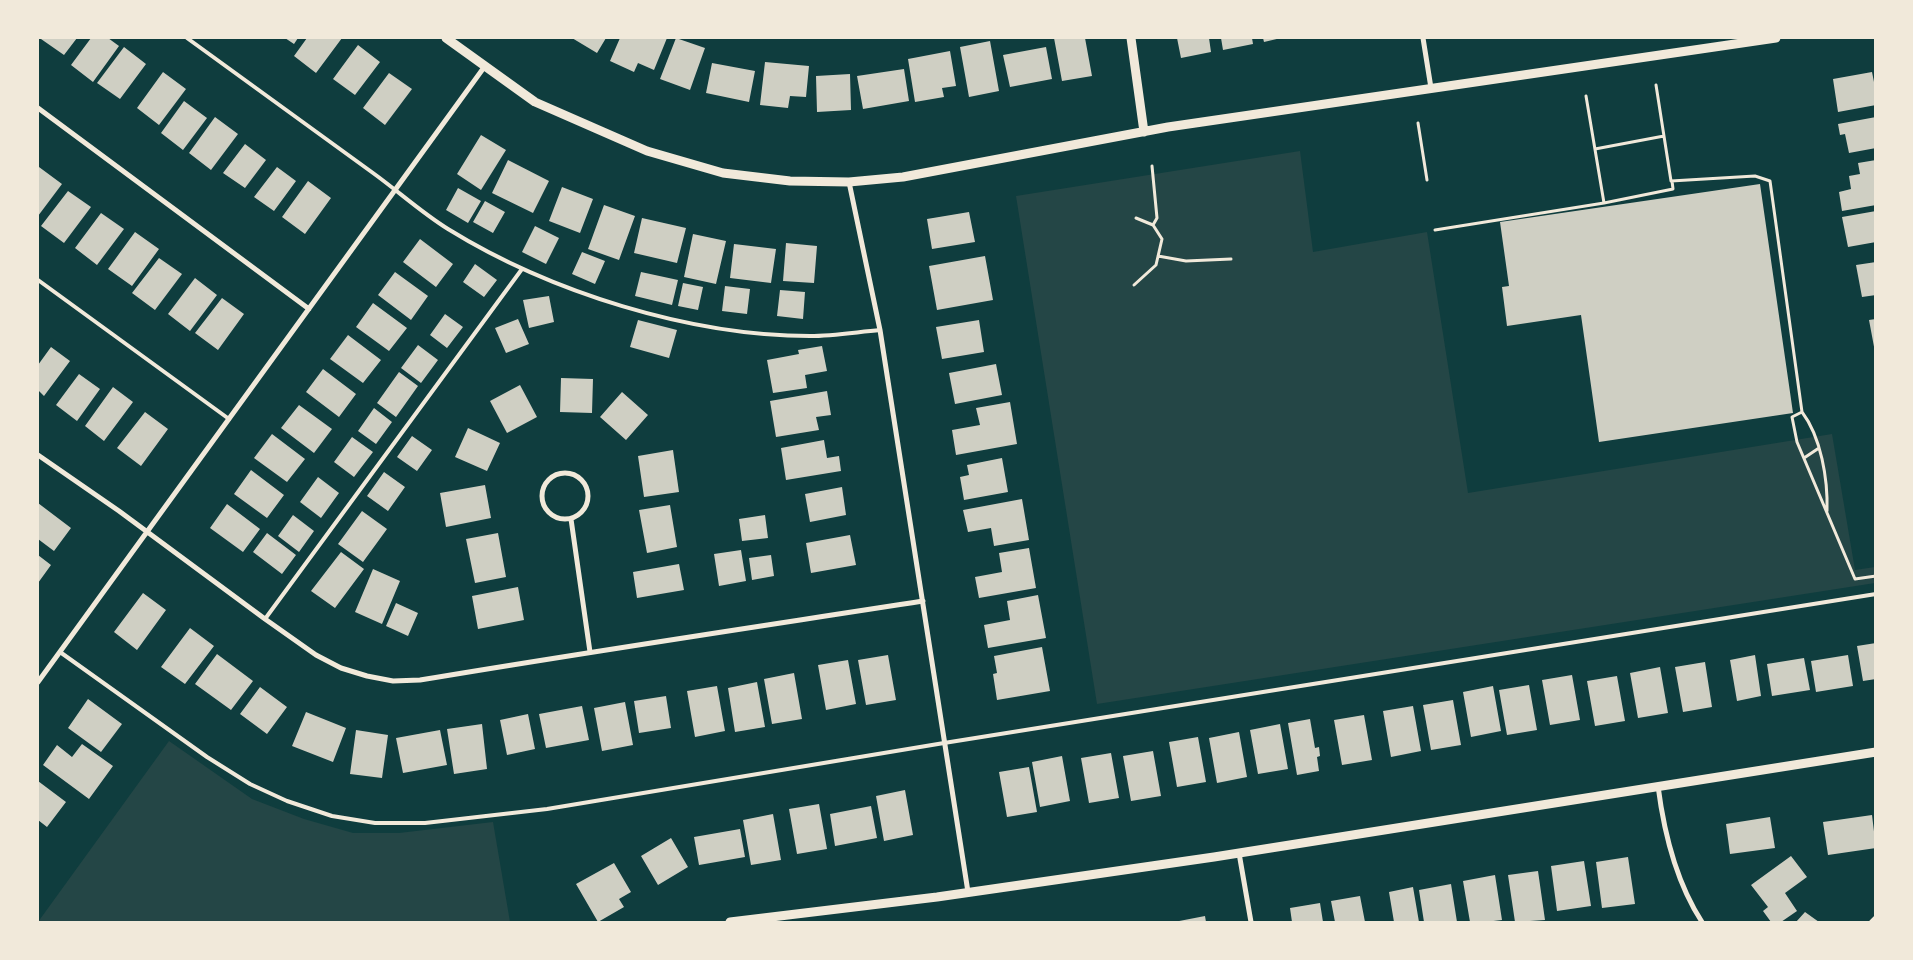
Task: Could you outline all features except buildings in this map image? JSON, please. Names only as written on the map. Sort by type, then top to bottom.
[{"type":"street","points":[[446,38],[535,102],[647,152],[723,173],[790,181],[849,182],[903,177],[1168,127],[1776,38]]},
{"type":"street","points":[[1131,38],[1144,132]]},
{"type":"street","points":[[1424,38],[1432,88]]},
{"type":"street","points":[[38,682],[484,66]]},
{"type":"street","points":[[38,108],[309,309]]},
{"type":"street","points":[[849,182],[880,330],[968,892]]},
{"type":"street","points":[[38,455],[316,654],[341,668],[393,681],[420,680],[923,601]]},
{"type":"street","points":[[563,473],[576,476],[585,485],[588,493],[584,509],[571,519],[560,520],[552,517],[546,511],[541,500],[544,485],[556,475],[563,473]]},
{"type":"street","points":[[571,519],[590,652]]},
{"type":"street","points":[[730,922],[968,892],[1238,853],[1876,752]]},
{"type":"street","points":[[1658,786],[1662,821],[1682,888],[1701,922]]},
{"type":"street","points":[[1238,853],[1250,922]]},
{"type":"lane","points":[[187,38],[396,189],[447,229],[522,269],[587,295],[647,313],[688,322],[750,332],[810,336],[880,330]]},
{"type":"lane","points":[[265,619],[522,269]]},
{"type":"lane","points":[[38,280],[229,419]]},
{"type":"lane","points":[[60,652],[207,757],[250,784],[287,801],[332,816],[375,823],[425,823],[547,809],[944,743],[1876,594]]},
{"type":"lane","points":[[1871,922],[1876,916]]},
{"type":"path","points":[[1435,230],[1673,190],[1656,84]]},
{"type":"path","points":[[1586,96],[1604,203]]},
{"type":"path","points":[[1418,123],[1427,180]]},
{"type":"path","points":[[1595,149],[1664,136]]},
{"type":"path","points":[[1152,166],[1157,218],[1154,225]]},
{"type":"path","points":[[1672,181],[1755,176],[1770,181],[1802,412],[1814,431],[1819,448],[1828,491],[1827,514]]},
{"type":"path","points":[[1134,285],[1156,265],[1162,239],[1154,225],[1136,218]]},
{"type":"path","points":[[1158,256],[1186,261],[1231,259]]},
{"type":"path","points":[[1802,412],[1792,417],[1797,442],[1855,579],[1876,576]]},
{"type":"path","points":[[1804,458],[1819,448]]},
{"type":"shaded area","points":[[1300,151],[1313,252],[1427,232],[1468,493],[1832,434],[1855,570],[1875,567],[1875,583],[1097,704],[1016,196]]},
{"type":"shaded area","points":[[169,741],[252,799],[304,819],[353,833],[399,833],[493,822],[510,922],[38,922]]}]
